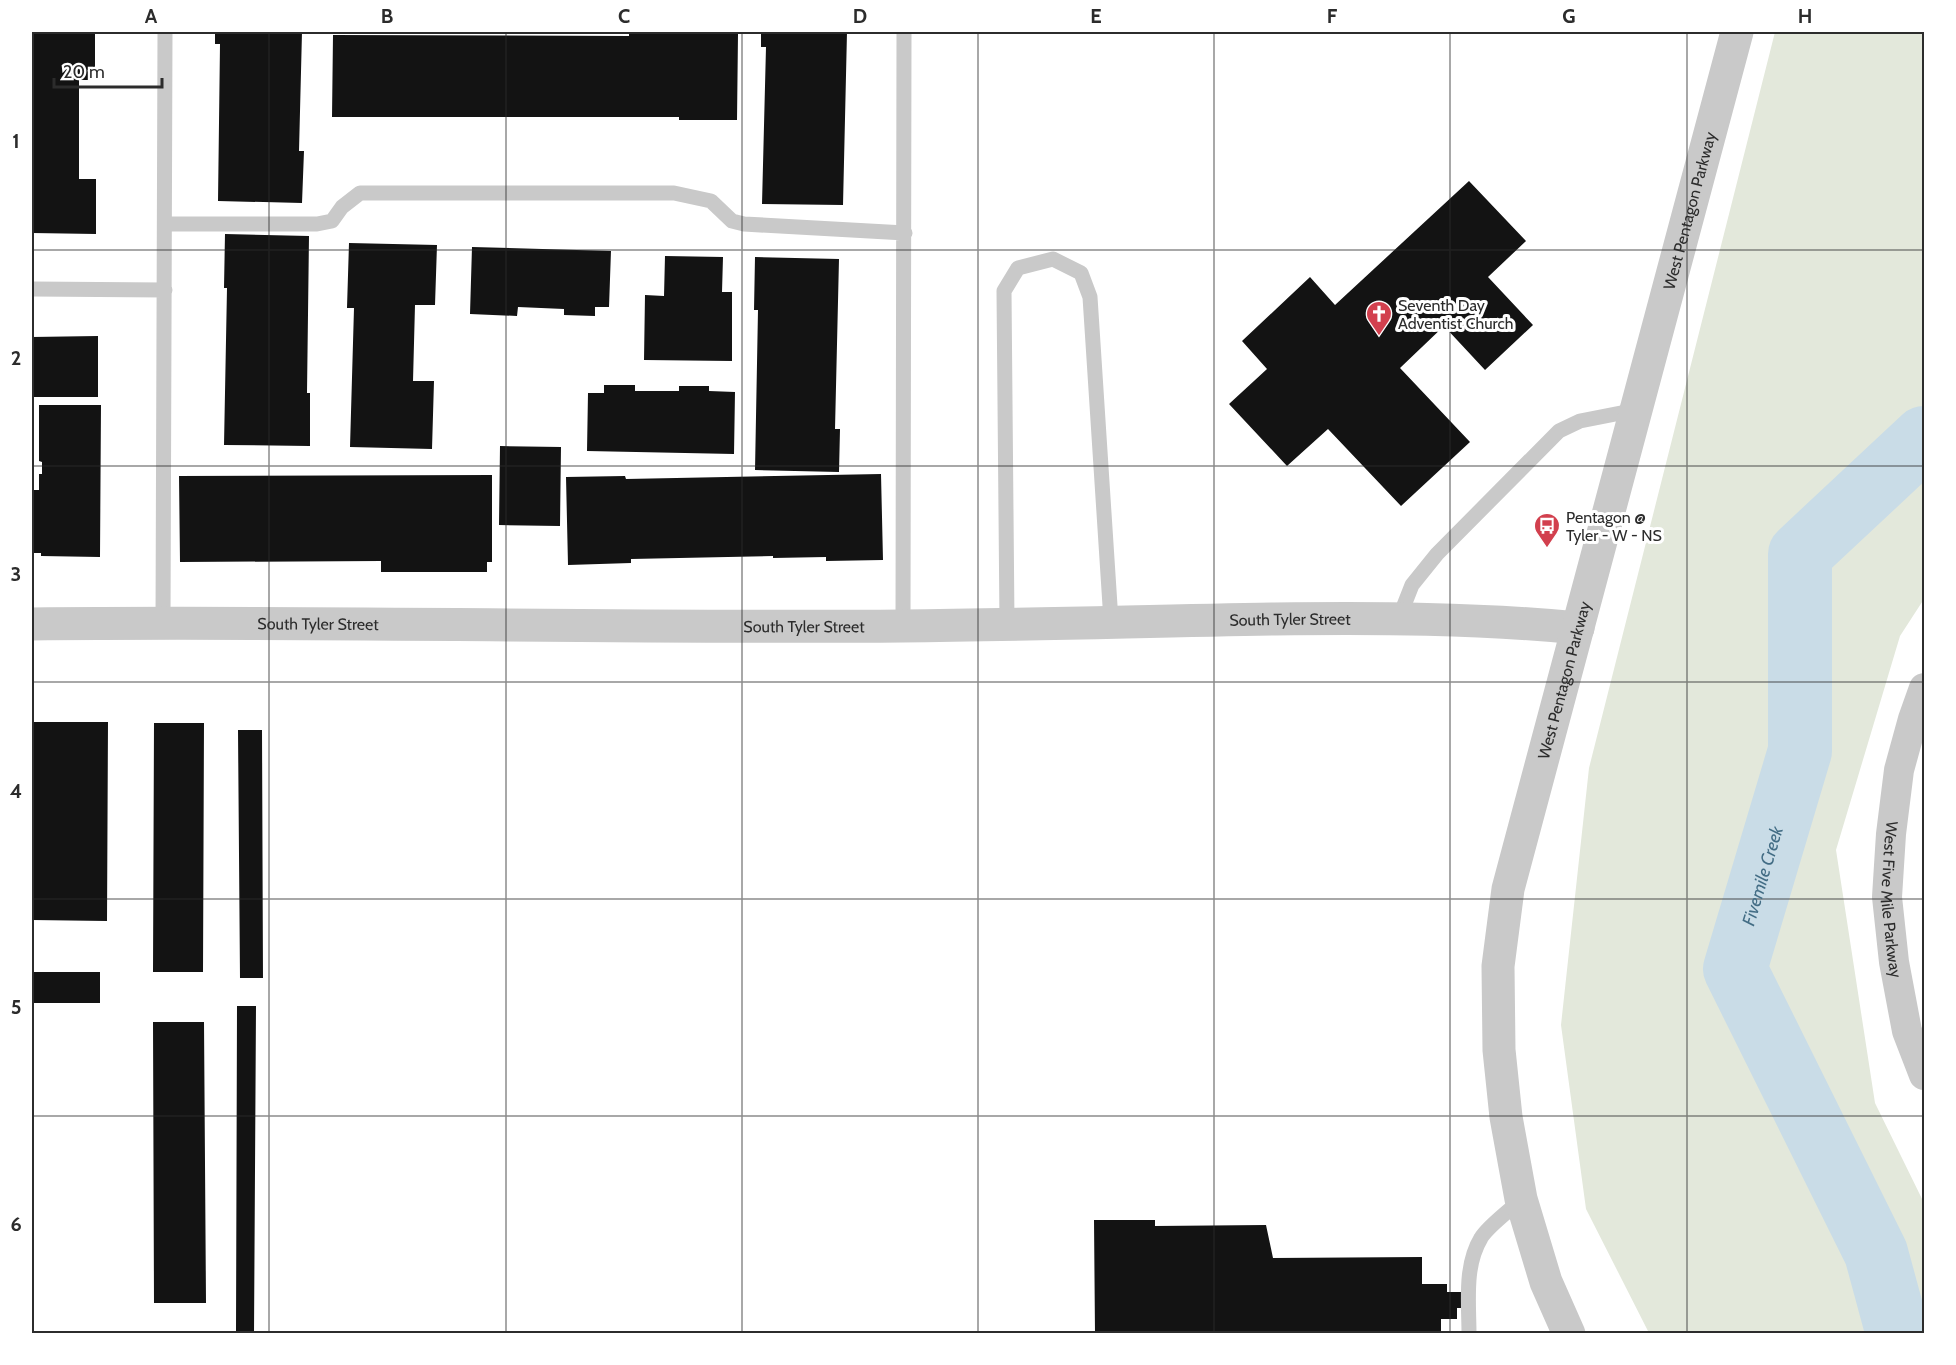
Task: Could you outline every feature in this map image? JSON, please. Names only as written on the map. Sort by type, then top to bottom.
[{"type":"street","name":"West Pentagon Parkway","points":[[1569,1334],[1546,1282],[1521,1199],[1506,1117],[1499,1050],[1498,966],[1508,889],[1737,32]]},
{"type":"street","name":"South Tyler Street","points":[[32,624],[163,622],[903,626],[1399,618],[1520,622],[1578,628]]},
{"type":"street","name":"West Five Mile Parkway","points":[[1924,688],[1899,770],[1891,834],[1887,897],[1894,962],[1907,1031],[1924,1075]]},
{"type":"lane","points":[[163,622],[165,32]]},
{"type":"lane","points":[[903,626],[904,32]]},
{"type":"lane","points":[[165,225],[317,224],[332,221],[342,207],[360,194],[674,194],[711,201],[732,221],[744,224],[905,233]]},
{"type":"lane","points":[[1007,623],[1004,291],[1018,268],[1053,259],[1081,273],[1090,297],[1111,621]]},
{"type":"lane","points":[[32,289],[165,290]]},
{"type":"lane","points":[[1399,618],[1412,585],[1437,554],[1559,431],[1580,421],[1636,410]]},
{"type":"lane","points":[[1469,1334],[1469,1274],[1475,1252],[1481,1237],[1521,1199]]},
{"type":"shaded area","points":[[1775,32],[1924,32],[1924,599],[1900,636],[1836,850],[1875,1103],[1924,1203],[1924,1333],[1649,1333],[1586,1209],[1561,1025],[1589,768]]},
{"type":"building","points":[[32,32],[95,32],[95,80],[79,80],[79,179],[96,179],[96,234],[32,233]]},
{"type":"building","points":[[215,32],[302,32],[299,151],[304,151],[302,203],[218,201],[220,44],[215,44]]},
{"type":"building","points":[[761,32],[847,32],[843,205],[762,204],[766,47],[761,47]]},
{"type":"building","points":[[629,33],[738,34],[737,120],[679,120],[679,117],[332,117],[333,35],[629,36]]},
{"type":"building","points":[[1469,181],[1526,241],[1488,277],[1533,325],[1485,370],[1444,326],[1400,368],[1470,442],[1401,506],[1328,429],[1287,466],[1229,404],[1267,369],[1242,341],[1310,277],[1335,305]]},
{"type":"building","points":[[225,234],[309,236],[307,393],[310,393],[310,446],[224,445],[227,288],[224,288]]},
{"type":"building","points":[[349,243],[437,245],[435,305],[415,305],[413,381],[434,381],[432,449],[350,447],[354,308],[347,308]]},
{"type":"building","points":[[472,247],[611,251],[609,307],[595,307],[595,316],[564,315],[564,309],[518,307],[517,316],[470,314]]},
{"type":"building","points":[[665,256],[723,257],[722,292],[732,292],[732,361],[644,360],[645,295],[664,296]]},
{"type":"building","points":[[755,257],[839,259],[835,429],[840,429],[839,472],[755,470],[758,310],[754,310]]},
{"type":"building","points":[[98,336],[98,397],[32,397],[32,337]]},
{"type":"building","points":[[604,385],[635,385],[635,391],[679,391],[679,386],[709,386],[709,391],[735,392],[734,454],[587,451],[588,393],[604,393]]},
{"type":"building","points":[[39,405],[101,405],[100,557],[41,556],[41,553],[32,553],[32,490],[39,490],[39,474],[42,474],[42,462],[39,461]]},
{"type":"building","points":[[500,446],[561,447],[560,526],[499,525]]},
{"type":"building","points":[[881,474],[883,560],[826,561],[826,557],[773,558],[773,556],[631,559],[631,563],[568,565],[566,477],[625,476],[626,479]]},
{"type":"building","points":[[492,475],[492,562],[487,562],[487,572],[381,572],[381,561],[180,562],[179,476]]},
{"type":"building","points":[[32,722],[108,722],[107,921],[32,920]]},
{"type":"building","points":[[154,723],[204,723],[203,972],[153,972]]},
{"type":"building","points":[[238,730],[262,730],[263,978],[240,978]]},
{"type":"building","points":[[32,972],[100,972],[100,1003],[32,1003]]},
{"type":"building","points":[[237,1006],[256,1006],[254,1334],[236,1334]]},
{"type":"building","points":[[153,1022],[204,1022],[206,1303],[154,1303]]},
{"type":"building","points":[[1094,1220],[1155,1220],[1155,1226],[1266,1225],[1273,1258],[1422,1257],[1422,1284],[1447,1284],[1447,1292],[1462,1292],[1462,1308],[1457,1308],[1457,1319],[1441,1319],[1441,1334],[1095,1334]]},
{"type":"waterway","name":"Fivemile Creek","points":[[1898,1334],[1876,1253],[1735,969],[1800,751],[1800,554],[1924,438]]},
{"type":"place","name":"Seventh Day Adventist Church","points":[[1379,337]]},
{"type":"place","name":"Pentagon @ Tyler - W - NS","points":[[1547,549]]}]
